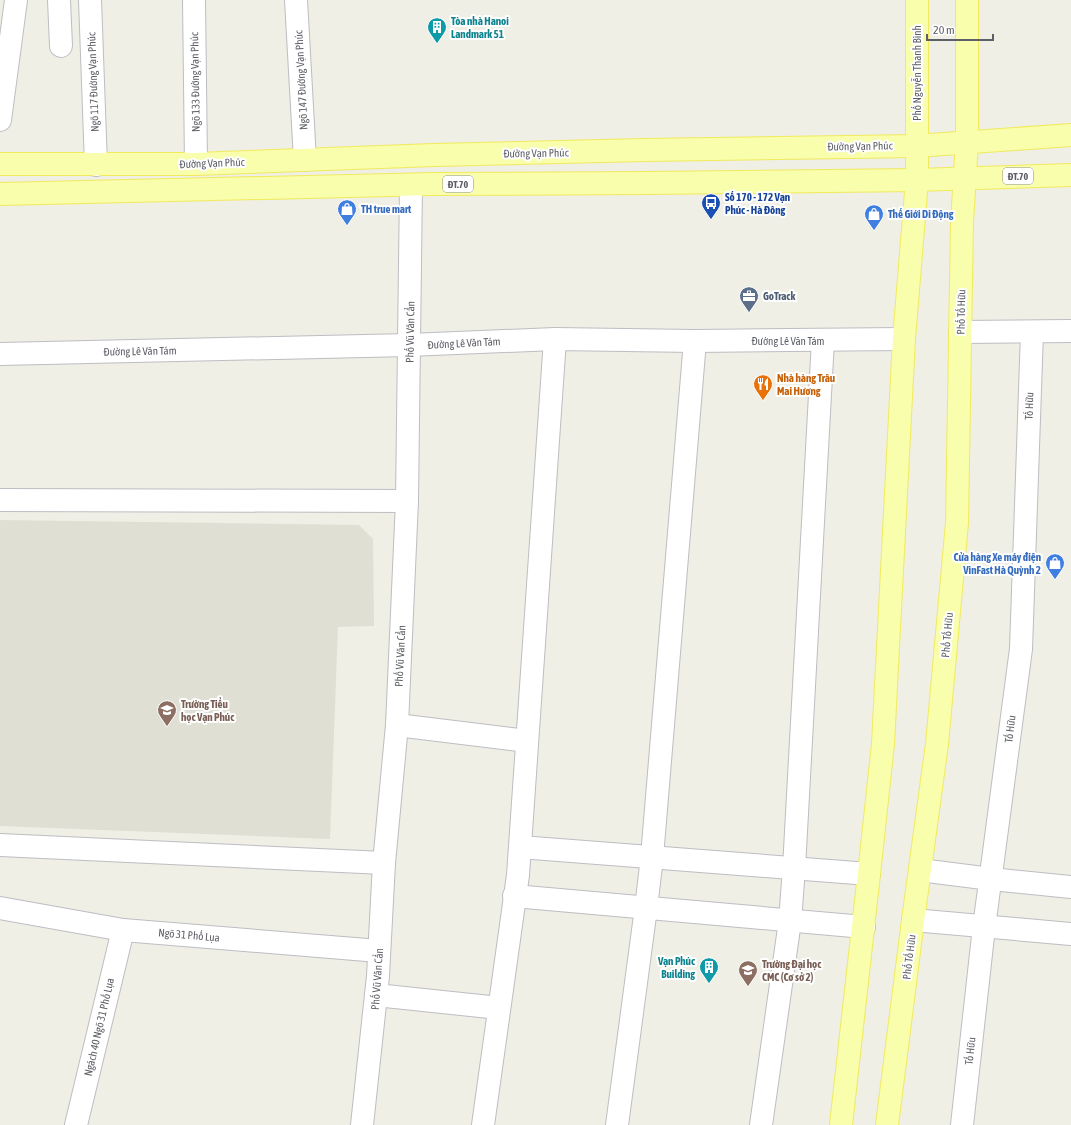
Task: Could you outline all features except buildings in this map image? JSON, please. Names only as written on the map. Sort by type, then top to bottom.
[{"type":"main road","name":"Phố Nguyễn Thanh Bình","points":[[916,146],[917,0]]},
{"type":"main road","points":[[967,0],[967,142]]},
{"type":"main road","name":"Đường Vạn Phúc","points":[[0,164],[196,164],[434,155],[916,146],[1071,135]]},
{"type":"main road","name":"Phố Tố Hữu","points":[[887,1125],[913,920],[938,744],[957,523],[962,222],[967,142]]},
{"type":"main road","points":[[841,1125],[870,874],[883,744],[904,339],[917,180],[916,146]]},
{"type":"main road","points":[[644,150],[645,183]]},
{"type":"main road","points":[[196,164],[196,190]]},
{"type":"main road","name":"ĐT.70","points":[[0,194],[411,185],[917,180],[1071,175]]},
{"type":"street","points":[[0,120],[16,0]]},
{"type":"street","points":[[59,0],[61,46]]},
{"type":"street","name":"Ngõ 117 Đường Vạn Phúc","points":[[90,0],[96,165]]},
{"type":"street","name":"Ngõ 133 Đường Vạn Phúc","points":[[194,0],[196,164]]},
{"type":"street","name":"Ngõ 147 Đường Vạn Phúc","points":[[296,0],[305,160]]},
{"type":"street","name":"Phố Vũ Văn Cẩn","points":[[362,1125],[376,995],[384,863],[397,725],[407,501],[411,185]]},
{"type":"street","points":[[960,332],[1071,331]]},
{"type":"street","name":"Tố Hữu","points":[[962,1125],[984,927],[1021,649],[1032,332]]},
{"type":"street","points":[[483,1125],[518,875],[555,338]]},
{"type":"street","name":"Đường Lê Văn Tám","points":[[0,354],[409,345],[555,338],[695,341],[904,339]]},
{"type":"street","points":[[761,1125],[790,921],[823,340]]},
{"type":"street","points":[[617,1125],[652,857],[695,341]]},
{"type":"street","points":[[0,500],[407,501]]},
{"type":"street","points":[[397,725],[527,740]]},
{"type":"street","points":[[0,845],[384,863]]},
{"type":"street","points":[[520,847],[870,874]]},
{"type":"street","points":[[920,870],[1071,887]]},
{"type":"street","points":[[514,896],[864,927]]},
{"type":"street","name":"Ngõ 31 Phố Lụa","points":[[0,908],[123,930],[379,951]]},
{"type":"street","points":[[913,920],[1071,934]]},
{"type":"street","name":"Ngách 40 Ngõ 31 Phố Lụa","points":[[76,1125],[123,930]]},
{"type":"street","points":[[376,995],[499,1008]]},
{"type":"shaded area","name":"Trường Tiểu học Vạn Phúc","points":[[0,520],[359,525],[373,539],[374,626],[338,627],[330,839],[0,826]]},
{"type":"place","name":"Tòa nhà Hanoi Landmark 51","points":[[437,44]]},
{"type":"place","name":"Số 170 - 172 Vạn Phúc - Hà Đông","points":[[711,220]]},
{"type":"place","name":"TH true mart","points":[[347,226]]},
{"type":"place","name":"Thế Giới Di Động","points":[[874,231]]},
{"type":"place","name":"GoTrack","points":[[749,313]]},
{"type":"place","name":"Nhà hàng Trâu Mai Hương","points":[[763,401]]},
{"type":"place","name":"Cửa hàng Xe máy điện VinFast Hà Quỳnh 2","points":[[1055,580]]},
{"type":"place","name":"Trường Tiểu học Vạn Phúc","points":[[167,727]]},
{"type":"place","name":"Vạn Phúc Building","points":[[709,984]]},
{"type":"place","name":"Trường Đại học CMC (Cơ sở 2)","points":[[748,987]]}]
